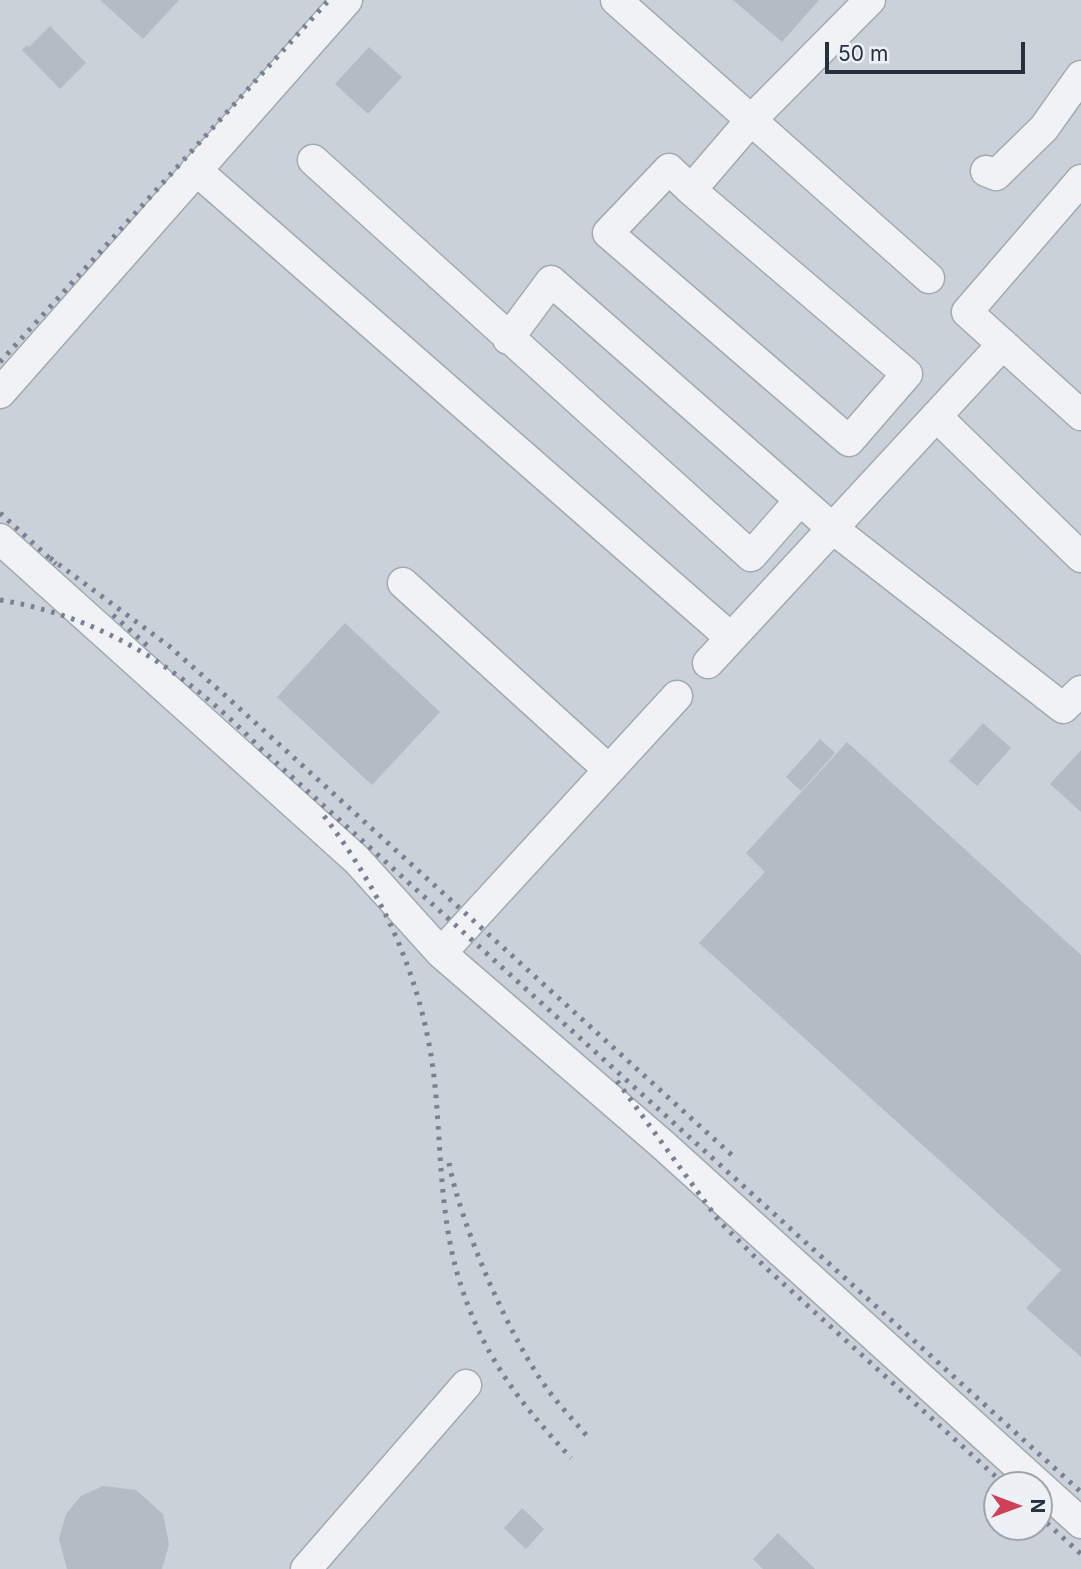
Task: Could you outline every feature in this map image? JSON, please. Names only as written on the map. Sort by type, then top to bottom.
[{"type":"lane","points":[[0,393],[347,0]]},
{"type":"lane","points":[[616,0],[929,278]]},
{"type":"lane","points":[[691,190],[751,120],[870,0]]},
{"type":"lane","points":[[986,171],[996,175],[1044,128],[1081,76]]},
{"type":"lane","points":[[313,160],[751,556],[800,500]]},
{"type":"lane","points":[[669,169],[691,190],[907,374],[849,441],[608,233],[669,169]]},
{"type":"lane","points":[[196,170],[731,638]]},
{"type":"lane","points":[[1081,180],[967,312],[1081,415]]},
{"type":"lane","points":[[508,339],[551,281],[832,528],[1063,708],[1081,691]]},
{"type":"lane","points":[[708,663],[1003,344]]},
{"type":"lane","points":[[936,416],[1081,557]]},
{"type":"lane","points":[[0,539],[357,860],[441,953],[662,1144],[1081,1523]]},
{"type":"lane","points":[[402,583],[609,770]]},
{"type":"lane","points":[[441,953],[677,696]]},
{"type":"lane","points":[[306,1569],[466,1384]]},
{"type":"shaded area","points":[[0,0],[1081,0],[1081,1569],[0,1569]]},
{"type":"building","points":[[100,0],[179,0],[143,39]]},
{"type":"building","points":[[733,0],[819,0],[782,42]]},
{"type":"building","points":[[50,26],[86,63],[60,89],[22,50],[27,45],[29,47]]},
{"type":"building","points":[[369,47],[402,77],[368,114],[335,84]]},
{"type":"building","points":[[345,623],[440,712],[372,785],[277,697]]},
{"type":"building","points":[[983,723],[1011,748],[977,786],[949,761]]},
{"type":"building","points":[[820,739],[835,753],[801,791],[786,777]]},
{"type":"building","points":[[847,742],[1081,955],[1081,1357],[1026,1308],[1061,1270],[699,943],[765,872],[746,853]]},
{"type":"building","points":[[1081,750],[1081,812],[1050,784]]},
{"type":"building","points":[[103,1486],[136,1490],[163,1514],[169,1544],[162,1569],[67,1569],[59,1539],[66,1514],[81,1496]]},
{"type":"building","points":[[522,1508],[544,1529],[526,1549],[504,1528]]},
{"type":"building","points":[[778,1533],[815,1569],[763,1569],[753,1559]]},
{"type":"railway","points":[[0,362],[329,0]]},
{"type":"railway","points":[[0,513],[56,564]]},
{"type":"railway","points":[[50,558],[169,646],[735,1158]]},
{"type":"railway","points":[[0,600],[77,621],[113,636],[146,655],[209,700],[267,755]]},
{"type":"railway","points":[[113,615],[150,648]]},
{"type":"railway","points":[[260,748],[1081,1492]]},
{"type":"railway","points":[[324,816],[366,878],[399,943],[412,977],[430,1049],[442,1181],[452,1253],[467,1304],[503,1374],[534,1416],[571,1458]]},
{"type":"railway","points":[[617,1081],[719,1221],[765,1267],[990,1471]]},
{"type":"railway","points":[[449,1163],[464,1218],[489,1281],[518,1342],[548,1390],[587,1436]]},
{"type":"railway","points":[[1053,1529],[1081,1554]]}]
